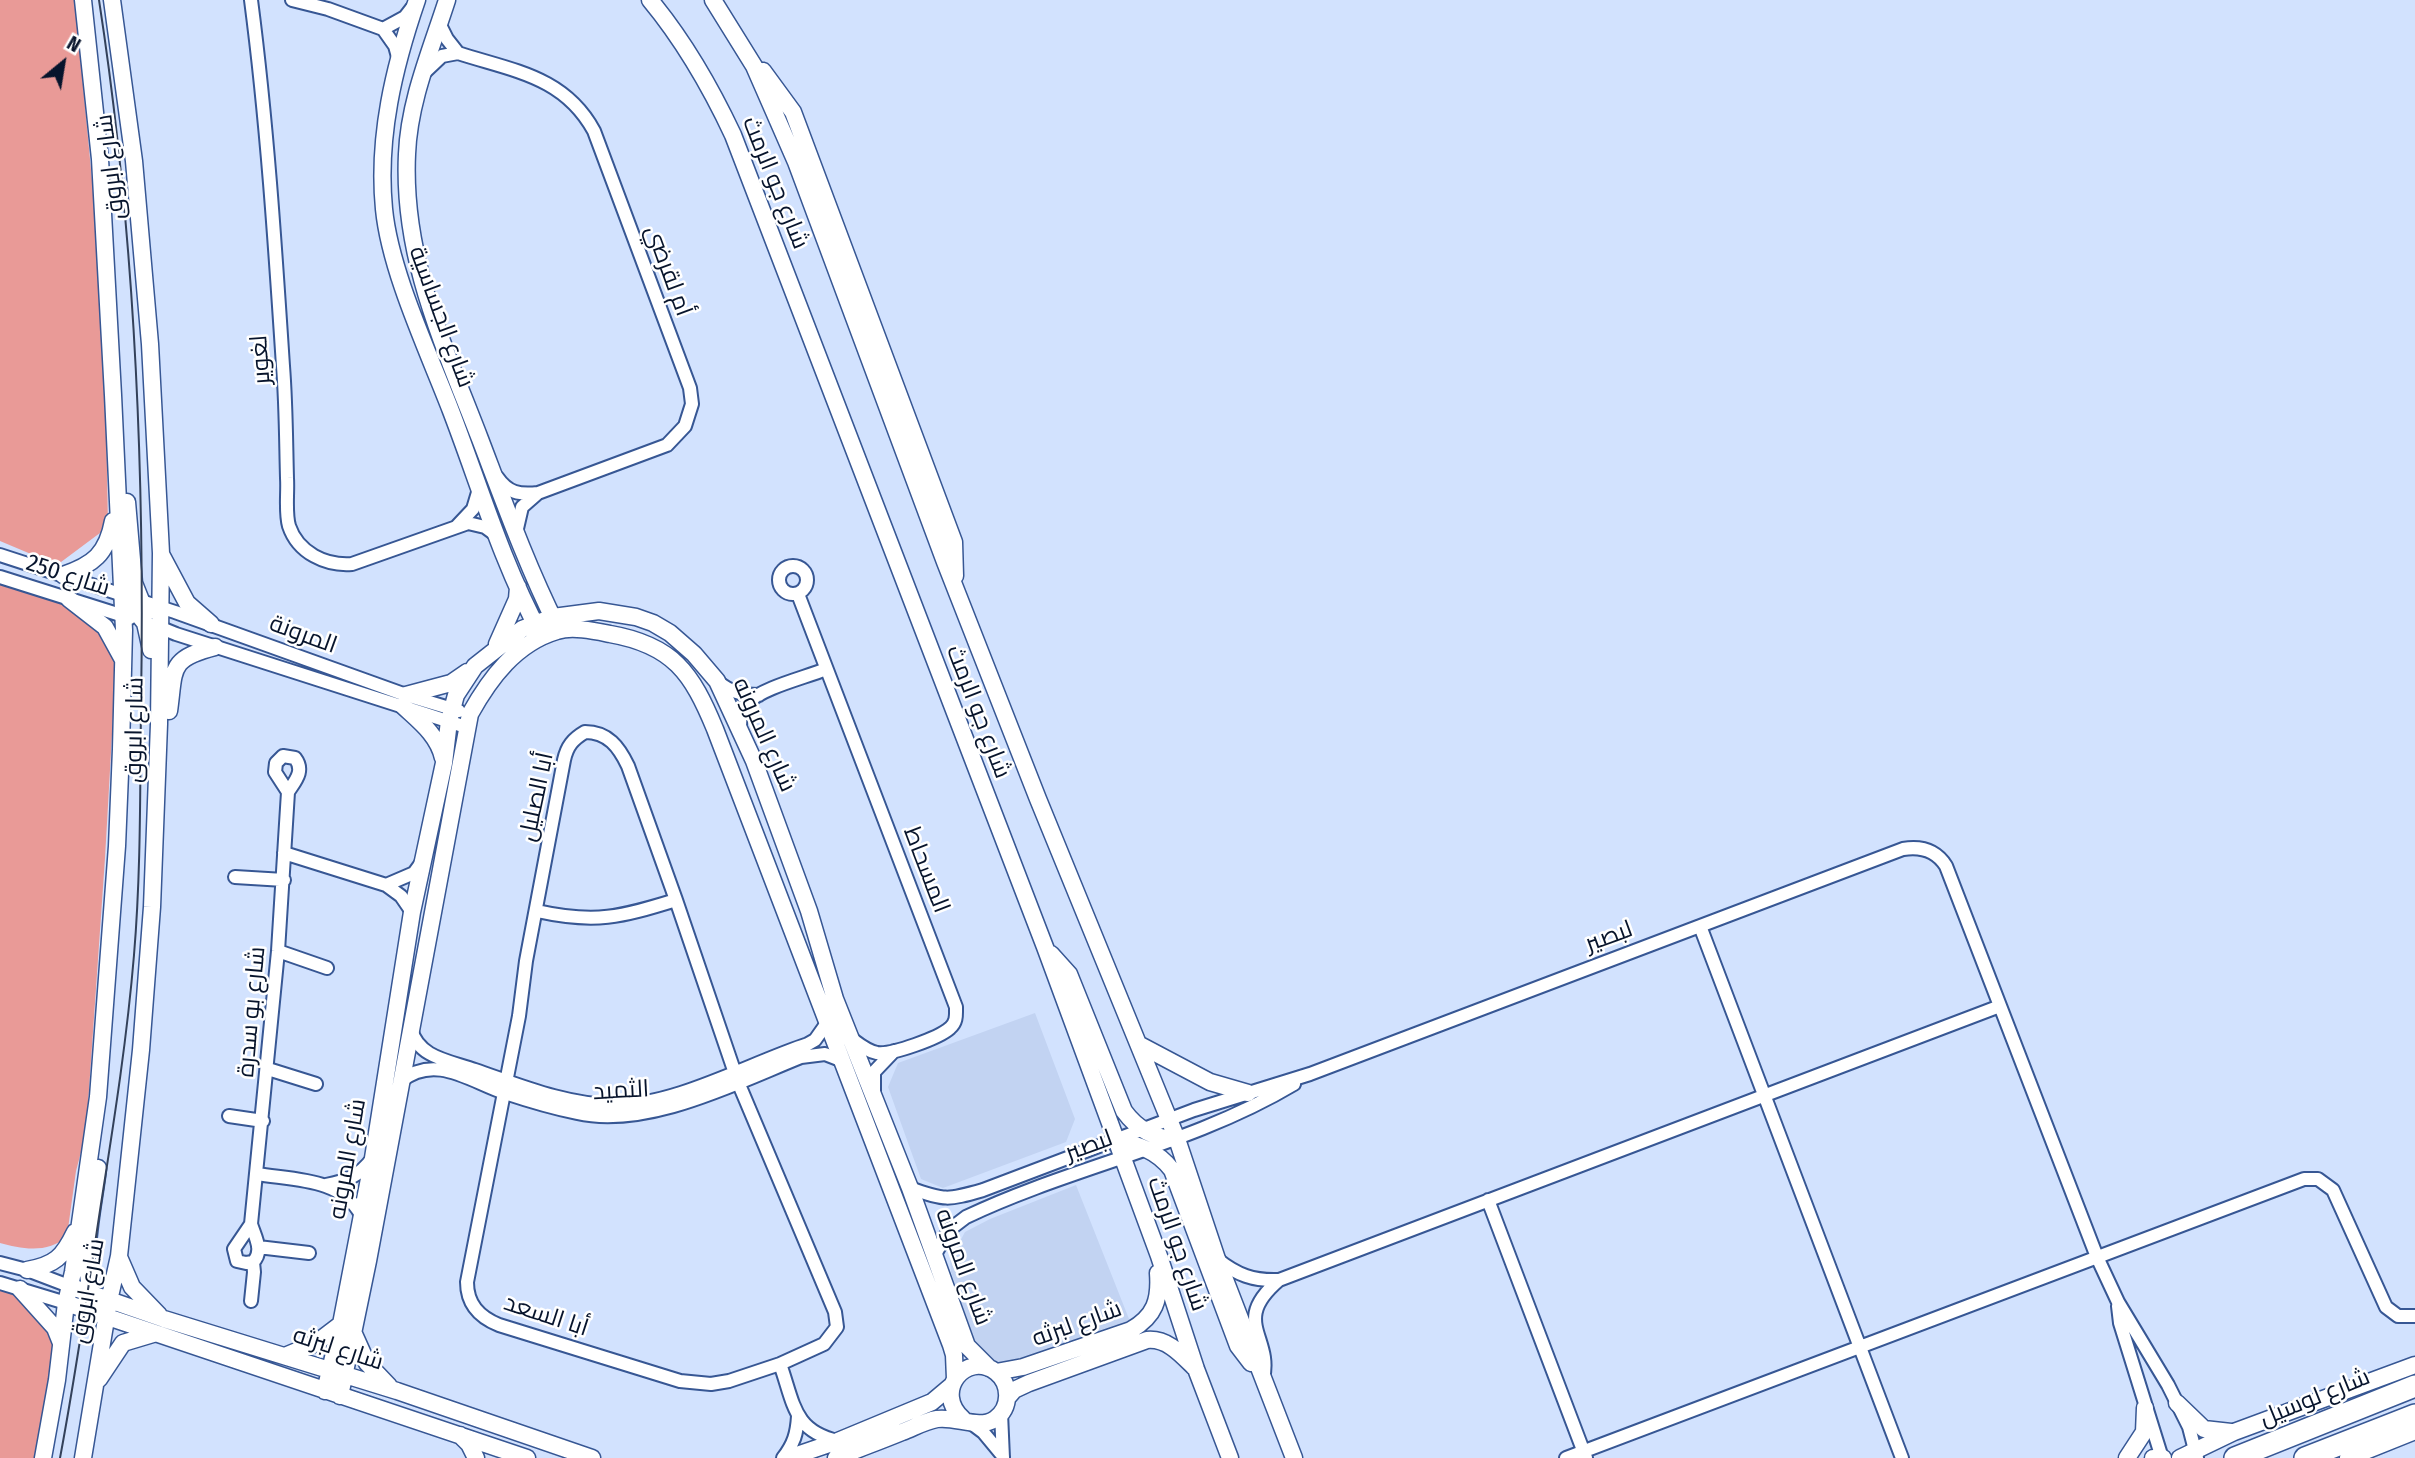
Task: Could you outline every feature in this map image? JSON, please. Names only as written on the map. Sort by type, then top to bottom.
[{"type":"highway","name":"شارع لوسيل","points":[[2235,1458],[2415,1386]]},
{"type":"highway","points":[[2305,1458],[2415,1415]]},
{"type":"street","name":"شارع ابروق","points":[[43,1458],[66,1303],[74,1272],[98,1097],[117,846],[124,616],[100,159],[83,0]]},
{"type":"street","name":"شارع ابروق","points":[[83,1458],[102,1310],[119,1256],[141,1050],[152,907],[159,724],[152,625],[159,607],[161,553],[144,254],[112,0]]},
{"type":"street","name":"لغوير","points":[[265,0],[251,1],[272,179],[289,525],[303,550],[331,564],[341,565],[352,564],[468,523],[485,527],[499,537]]},
{"type":"street","points":[[292,0],[329,4],[383,29],[395,46],[398,57]]},
{"type":"street","name":"شارع جو الرمث","points":[[650,0],[667,20],[705,78],[733,135],[1045,947],[1230,1458]]},
{"type":"street","name":"شارع جو الرمث","points":[[713,0],[740,41],[796,162],[1042,811],[1177,1139],[1217,1259],[1294,1458]]},
{"type":"street","points":[[383,29],[405,17],[417,1]]},
{"type":"street","name":"شارع الجساسية","points":[[417,1],[398,57],[386,116],[383,150],[384,208],[388,234],[403,285],[479,485],[539,631]]},
{"type":"street","points":[[422,75],[442,56],[458,53],[447,39],[441,9]]},
{"type":"street","name":"شارع الجساسية","points":[[441,9],[422,75],[407,152],[409,220],[424,293],[516,534],[556,623]]},
{"type":"street","name":"أم لقرضي","points":[[458,53],[554,86],[567,95],[585,115],[594,131],[690,388],[692,404],[685,426],[667,445],[538,493],[522,495],[512,492],[505,488],[493,472]]},
{"type":"street","points":[[116,481],[128,505],[134,583],[152,625],[151,733],[158,764]]},
{"type":"street","points":[[457,526],[473,509],[479,485]]},
{"type":"street","points":[[516,534],[522,506],[538,493]]},
{"type":"street","points":[[63,575],[82,568],[102,553],[117,505]]},
{"type":"street","points":[[161,553],[187,603],[211,624]]},
{"type":"street","name":"شارع 250","points":[[0,555],[122,594]]},
{"type":"street","name":"شارع 250","points":[[0,577],[124,616]]},
{"type":"street","points":[[495,648],[517,599],[518,584]]},
{"type":"street","points":[[541,587],[568,608],[587,612]]},
{"type":"street","name":"المسحاط","points":[[798,593],[956,1007],[956,1018],[951,1027],[894,1051]]},
{"type":"street","points":[[122,594],[152,625]]},
{"type":"street","name":"المرونة","points":[[122,594],[211,624],[404,700]]},
{"type":"street","points":[[69,599],[105,627],[122,659]]},
{"type":"street","name":"شارع المرونه","points":[[332,1394],[401,1081],[468,720],[484,689],[501,667],[539,631],[587,612],[612,612],[653,623],[670,633],[694,654],[717,681],[740,736],[754,761],[810,911],[835,999],[910,1188],[967,1346],[992,1370]]},
{"type":"street","name":"المرونة","points":[[124,616],[215,647],[468,720]]},
{"type":"street","name":"شارع المرونه","points":[[556,623],[623,636],[658,648],[683,671],[698,690],[954,1352],[953,1383]]},
{"type":"street","name":"شارع المرونه","points":[[348,1329],[361,1214],[373,1158],[412,912],[444,763],[451,715],[461,684],[475,666],[522,629],[539,631]]},
{"type":"street","points":[[159,724],[169,710],[171,677],[177,666],[189,655],[215,647]]},
{"type":"street","points":[[444,763],[441,748],[404,700],[451,683],[475,666]]},
{"type":"street","points":[[740,736],[741,713],[746,704],[759,695],[826,669]]},
{"type":"street","points":[[717,681],[741,695],[759,695]]},
{"type":"street","name":"أبا الصليل","points":[[504,1086],[567,749],[575,737],[585,732],[596,732],[611,740],[621,751],[676,900],[736,1077]]},
{"type":"street","name":"شارع بو سدرة","points":[[258,1247],[251,1224],[268,1069],[284,880],[288,792]]},
{"type":"street","name":"لبصير","points":[[910,1188],[938,1199],[951,1199],[1030,1173],[1169,1119],[1310,1074],[1903,849],[1925,848],[1947,866],[2000,1006]]},
{"type":"street","points":[[284,853],[386,885],[401,897],[412,912]]},
{"type":"street","points":[[386,885],[414,873],[422,862]]},
{"type":"street","points":[[235,877],[284,880]]},
{"type":"street","points":[[537,911],[570,918],[609,918],[676,900]]},
{"type":"street","points":[[1700,926],[1902,1458]]},
{"type":"street","points":[[1045,947],[1069,974],[1124,1111],[1133,1123],[1162,1139],[1177,1139]]},
{"type":"street","points":[[278,951],[327,968]]},
{"type":"street","points":[[1217,1259],[1232,1271],[1247,1278],[1260,1281],[1279,1280],[2000,1006],[2097,1257],[2118,1303],[2142,1339],[2189,1427],[2190,1456]]},
{"type":"street","name":"الثميد","points":[[410,1028],[417,1045],[429,1054],[504,1086],[581,1114],[618,1117],[666,1109],[808,1044],[815,1040],[827,1023]]},
{"type":"street","points":[[852,1039],[876,1052],[894,1051]]},
{"type":"street","points":[[1140,1045],[1210,1082],[1248,1093]]},
{"type":"street","points":[[874,1095],[874,1072],[894,1051]]},
{"type":"street","name":"الثميد","points":[[736,1077],[810,1056],[829,1055],[843,1061]]},
{"type":"street","points":[[268,1069],[316,1084]]},
{"type":"street","name":"الثميد","points":[[401,1081],[414,1072],[437,1069],[504,1086]]},
{"type":"street","name":"لبصير","points":[[934,1256],[950,1230],[966,1217],[1122,1156],[1177,1139],[1275,1095],[1310,1074]]},
{"type":"street","name":"أبا السعد","points":[[504,1086],[467,1282],[470,1302],[478,1313],[499,1325],[680,1381],[711,1384],[729,1381],[780,1364],[824,1344],[837,1327],[831,1299],[736,1077]]},
{"type":"street","points":[[98,1097],[104,1116],[88,1253],[92,1294],[102,1310]]},
{"type":"street","points":[[229,1116],[262,1121]]},
{"type":"street","points":[[1114,1139],[1147,1148],[1164,1160],[1172,1170],[1238,1346],[1263,1379]]},
{"type":"street","points":[[326,1185],[343,1182],[358,1175],[373,1158]]},
{"type":"street","points":[[257,1174],[326,1185],[347,1196],[361,1214]]},
{"type":"street","points":[[1566,1458],[1585,1455],[1859,1347],[2304,1178],[2318,1179],[2328,1184],[2336,1195],[2386,1307],[2398,1316],[2415,1316]]},
{"type":"street","points":[[1488,1200],[1585,1455]]},
{"type":"street","points":[[27,1270],[57,1260],[68,1247],[80,1223]]},
{"type":"street","name":"شارع بو سدرة","points":[[251,1224],[235,1246],[233,1265],[253,1262]]},
{"type":"street","points":[[251,1301],[253,1262],[258,1255],[258,1247],[309,1253]]},
{"type":"street","points":[[119,1256],[132,1287],[164,1319]]},
{"type":"street","name":"شارع لبرثه","points":[[992,1370],[1023,1367],[1140,1325],[1153,1313],[1157,1303],[1159,1256]]},
{"type":"street","points":[[0,1264],[27,1270],[92,1294]]},
{"type":"street","points":[[1263,1379],[1265,1359],[1254,1321],[1261,1300],[1279,1280]]},
{"type":"street","points":[[0,1283],[66,1303]]},
{"type":"street","points":[[69,1286],[102,1310]]},
{"type":"street","points":[[20,1289],[55,1328],[61,1343]]},
{"type":"street","name":"شارع لبرثه","points":[[66,1303],[164,1319],[397,1391],[593,1458]]},
{"type":"street","points":[[2118,1303],[2120,1323],[2162,1458],[2146,1458]]},
{"type":"street","points":[[87,1437],[83,1414],[96,1341],[95,1322],[102,1310]]},
{"type":"street","name":"شارع لبرثه","points":[[102,1310],[153,1334],[458,1434],[499,1453],[527,1458]]},
{"type":"street","points":[[285,1356],[348,1329],[373,1371],[397,1391]]},
{"type":"street","points":[[94,1388],[119,1346],[131,1339],[153,1334]]},
{"type":"street","name":"شارع لبرثه","points":[[1007,1397],[1014,1390],[1029,1383],[1147,1340],[1154,1339],[1167,1344],[1196,1369]]},
{"type":"street","points":[[780,1364],[798,1416],[810,1431],[819,1437],[838,1441]]},
{"type":"street","name":"شارع لوسيل","points":[[2190,1456],[2234,1432],[2415,1365]]},
{"type":"street","points":[[785,1458],[838,1441],[932,1402],[967,1369],[981,1367],[992,1370],[1005,1383],[1007,1397],[1001,1413],[1003,1457]]},
{"type":"street","points":[[953,1383],[951,1401],[957,1414],[983,1432],[1003,1457]]},
{"type":"street","points":[[2176,1403],[2204,1429],[2234,1432]]},
{"type":"street","points":[[2127,1458],[2144,1432],[2145,1408]]},
{"type":"street","points":[[836,1458],[932,1420],[988,1423],[1001,1413]]},
{"type":"street","points":[[785,1458],[797,1434],[798,1416]]},
{"type":"street","points":[[499,1453],[506,1430]]},
{"type":"street","points":[[2348,1458],[2415,1431]]},
{"type":"street","points":[[458,1434],[469,1444],[476,1458]]},
{"type":"shaded area","points":[[0,0],[74,0],[77,21],[104,308],[108,527],[57,565],[0,541]]},
{"type":"shaded area","points":[[0,584],[78,608],[110,644],[116,664],[86,1133],[76,1171],[67,1236],[52,1246],[43,1248],[0,1243]]},
{"type":"shaded area","points":[[1035,1013],[1075,1119],[1066,1142],[943,1188],[921,1179],[888,1087],[898,1063]]},
{"type":"shaded area","points":[[1076,1185],[1131,1324],[1020,1366],[997,1363],[977,1348],[951,1272],[950,1260],[965,1232],[990,1219]]},
{"type":"shaded area","points":[[0,1290],[30,1306],[50,1334],[52,1368],[35,1458],[0,1458]]},
{"type":"tram line","points":[[60,1458],[82,1331],[124,1049],[134,955],[139,861],[142,617],[135,352],[121,175],[99,0]]}]
